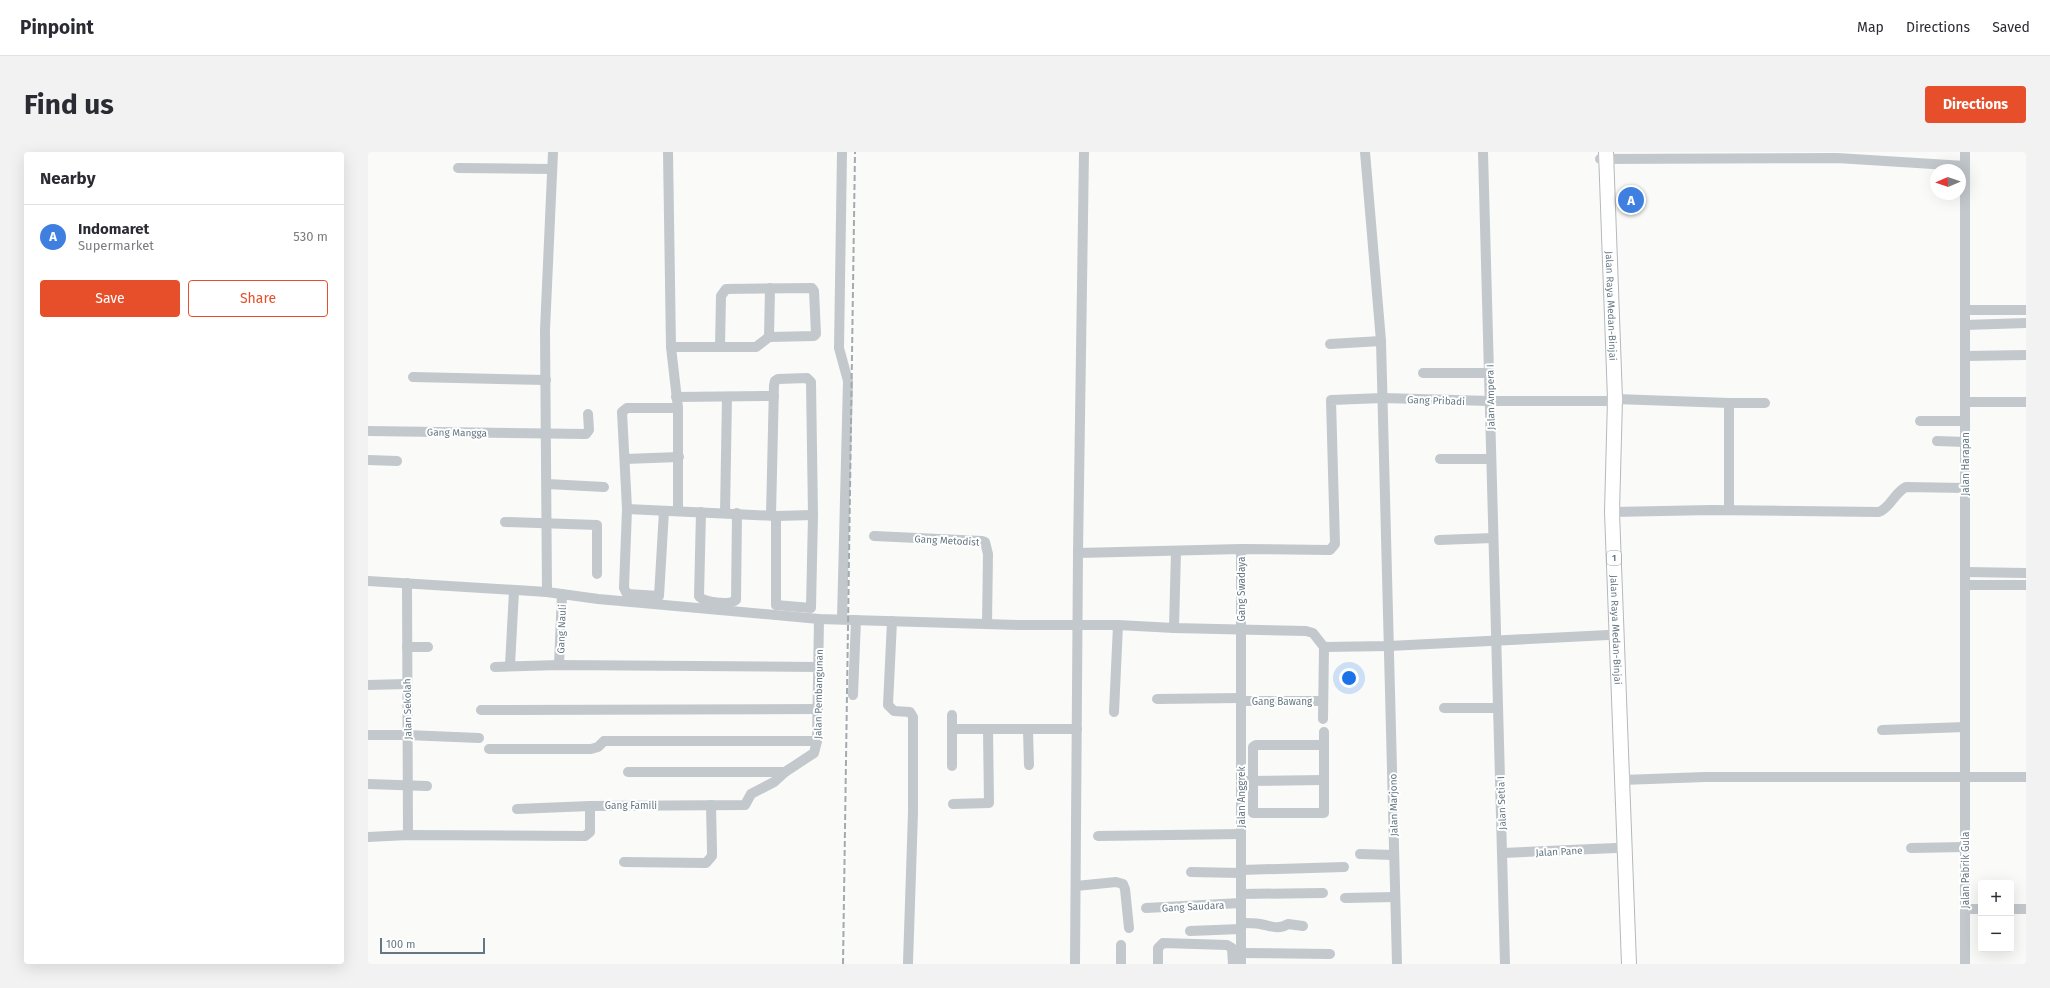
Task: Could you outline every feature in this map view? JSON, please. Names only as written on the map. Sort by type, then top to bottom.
[{"type":"highway","name":"Jalan Raya Medan-Binjai","points":[[1603,155],[1611,400],[1616,733],[1616,848],[1620,964]]},
{"type":"highway","name":"Jalan Raya Medan-Binjai","points":[[1611,400],[1605,472],[1608,635],[1616,733],[1622,780],[1629,964]]},
{"type":"street","points":[[547,592],[547,434],[545,330],[553,152]]},
{"type":"street","points":[[668,152],[671,347],[678,408],[678,511]]},
{"type":"street","points":[[842,152],[839,348],[848,381],[842,619]]},
{"type":"street","points":[[1075,964],[1078,553],[1084,152]]},
{"type":"street","name":"Jalan Marjono","points":[[1365,152],[1381,341],[1397,964]]},
{"type":"street","name":"Jalan Ampera I","points":[[1483,152],[1496,641]]},
{"type":"street","name":"Jalan Harapan","points":[[1965,152],[1965,164]]},
{"type":"street","points":[[1603,155],[1837,158],[1930,165]]},
{"type":"street","points":[[458,168],[552,169]]},
{"type":"street","name":"Jalan Harapan","points":[[1963,200],[1965,310],[1965,776]]},
{"type":"street","points":[[769,337],[770,288]]},
{"type":"street","points":[[671,347],[720,347],[756,347],[769,337],[810,337],[816,334],[814,291],[812,288],[726,289],[723,291],[720,347]]},
{"type":"street","points":[[1965,310],[2026,310]]},
{"type":"street","points":[[1965,325],[2026,323]]},
{"type":"street","points":[[1330,344],[1381,341]]},
{"type":"street","points":[[1965,356],[2026,355]]},
{"type":"street","points":[[1423,373],[1489,373]]},
{"type":"street","points":[[413,377],[546,380]]},
{"type":"street","points":[[807,378],[811,382],[813,515],[812,607],[809,609],[777,606],[775,603],[773,516],[774,385],[775,381],[778,379],[807,378]]},
{"type":"street","points":[[676,397],[774,396]]},
{"type":"street","points":[[725,513],[726,397]]},
{"type":"street","name":"Gang Pribadi","points":[[1241,549],[1330,550],[1333,548],[1332,400],[1383,398],[1490,401],[1611,400],[1729,404],[1765,403]]},
{"type":"street","points":[[1965,402],[2026,402]]},
{"type":"street","points":[[1729,404],[1729,510]]},
{"type":"street","points":[[664,511],[660,596],[627,594],[624,591],[627,509],[622,428],[623,410],[627,408],[678,408]]},
{"type":"street","name":"Gang Mangga","points":[[368,431],[586,434],[589,430],[588,414]]},
{"type":"street","points":[[1920,421],[1965,421]]},
{"type":"street","points":[[1937,441],[1965,442]]},
{"type":"street","points":[[625,459],[679,457]]},
{"type":"street","points":[[1440,458],[1491,459]]},
{"type":"street","points":[[368,460],[397,461]]},
{"type":"street","points":[[547,484],[604,487]]},
{"type":"street","points":[[1612,512],[1729,510],[1879,512],[1885,510],[1900,490],[1906,487],[1965,488]]},
{"type":"street","points":[[627,509],[737,513],[773,516],[813,515]]},
{"type":"street","points":[[701,512],[699,596],[704,601],[732,603],[736,600],[737,513]]},
{"type":"street","points":[[504,522],[597,525],[597,574]]},
{"type":"street","name":"Gang Metodist","points":[[874,536],[982,540],[985,542],[988,554],[988,624]]},
{"type":"street","points":[[1440,540],[1493,538]]},
{"type":"street","points":[[1078,553],[1241,549]]},
{"type":"street","name":"Gang Swadaya","points":[[1241,549],[1242,629]]},
{"type":"street","points":[[1174,628],[1176,551]]},
{"type":"street","points":[[1965,572],[2026,573]]},
{"type":"street","points":[[368,581],[547,592],[598,599],[819,619],[988,624],[1118,625],[1174,628],[1306,631],[1313,633],[1324,647],[1323,719]]},
{"type":"street","name":"Jalan Sekolah","points":[[407,583],[406,684],[408,835]]},
{"type":"street","points":[[1965,585],[2026,585]]},
{"type":"street","points":[[510,665],[514,591]]},
{"type":"street","name":"Gang Nauli","points":[[559,665],[562,594]]},
{"type":"street","name":"Jalan Pembangunan","points":[[745,805],[751,794],[774,782],[785,772],[814,753],[817,740],[819,619]]},
{"type":"street","points":[[853,695],[856,620]]},
{"type":"street","points":[[892,621],[888,705],[894,711],[910,712],[913,717],[913,812],[908,963]]},
{"type":"street","points":[[1114,712],[1118,625]]},
{"type":"street","name":"Jalan Anggrek","points":[[1241,964],[1241,834],[1246,781],[1241,700],[1242,629]]},
{"type":"street","points":[[1324,647],[1389,646],[1608,635]]},
{"type":"street","name":"Jalan Setia I","points":[[1496,641],[1505,964]]},
{"type":"street","points":[[407,647],[428,647]]},
{"type":"street","points":[[496,667],[510,665],[819,667]]},
{"type":"street","points":[[368,685],[406,684]]},
{"type":"street","name":"Gang Bawang","points":[[1157,699],[1323,701]]},
{"type":"street","points":[[1444,708],[1498,708]]},
{"type":"street","points":[[481,710],[818,709]]},
{"type":"street","points":[[952,715],[952,766]]},
{"type":"street","points":[[1882,730],[1965,727]]},
{"type":"street","points":[[952,729],[1077,729]]},
{"type":"street","points":[[953,804],[989,803],[988,729]]},
{"type":"street","points":[[1028,730],[1029,765]]},
{"type":"street","points":[[1324,732],[1324,745],[1324,780],[1324,811],[1321,814],[1253,813],[1246,781],[1252,751],[1256,745],[1324,745]]},
{"type":"street","points":[[368,735],[479,738]]},
{"type":"street","points":[[488,749],[591,749],[604,741],[817,740]]},
{"type":"street","points":[[628,772],[785,772]]},
{"type":"street","name":"Jalan Pabrik Gula","points":[[1965,776],[1965,964]]},
{"type":"street","points":[[1622,780],[1705,777],[2026,777]]},
{"type":"street","points":[[1246,781],[1324,780]]},
{"type":"street","points":[[368,784],[427,786]]},
{"type":"street","points":[[624,862],[706,863],[712,856],[711,805]]},
{"type":"street","name":"Gang Famili","points":[[518,809],[590,806],[745,805]]},
{"type":"street","points":[[368,837],[408,835],[585,836],[590,832],[590,806]]},
{"type":"street","points":[[1098,836],[1241,834]]},
{"type":"street","points":[[1911,848],[1965,847]]},
{"type":"street","name":"Jalan Pane","points":[[1502,853],[1616,848]]},
{"type":"street","points":[[1360,854],[1394,855]]},
{"type":"street","points":[[1191,872],[1344,867]]},
{"type":"street","points":[[1076,886],[1116,882],[1123,884],[1125,889],[1129,928]]},
{"type":"street","name":"Gang Saudara","points":[[1146,908],[1241,899],[1323,894]]},
{"type":"street","points":[[1345,898],[1395,897]]},
{"type":"street","points":[[1965,909],[1978,909]]},
{"type":"street","points":[[2014,909],[2026,909]]},
{"type":"street","points":[[1190,931],[1261,924],[1268,927],[1283,927],[1288,924],[1303,926]]},
{"type":"street","points":[[1158,964],[1158,948],[1163,943],[1227,945],[1232,948],[1233,964]]},
{"type":"street","points":[[1121,946],[1121,964]]},
{"type":"street","points":[[1241,953],[1302,959],[1330,954]]},
{"type":"railway","points":[[843,964],[855,152]]},
{"type":"place","name":"Indomaret","points":[[1631,200]]}]
